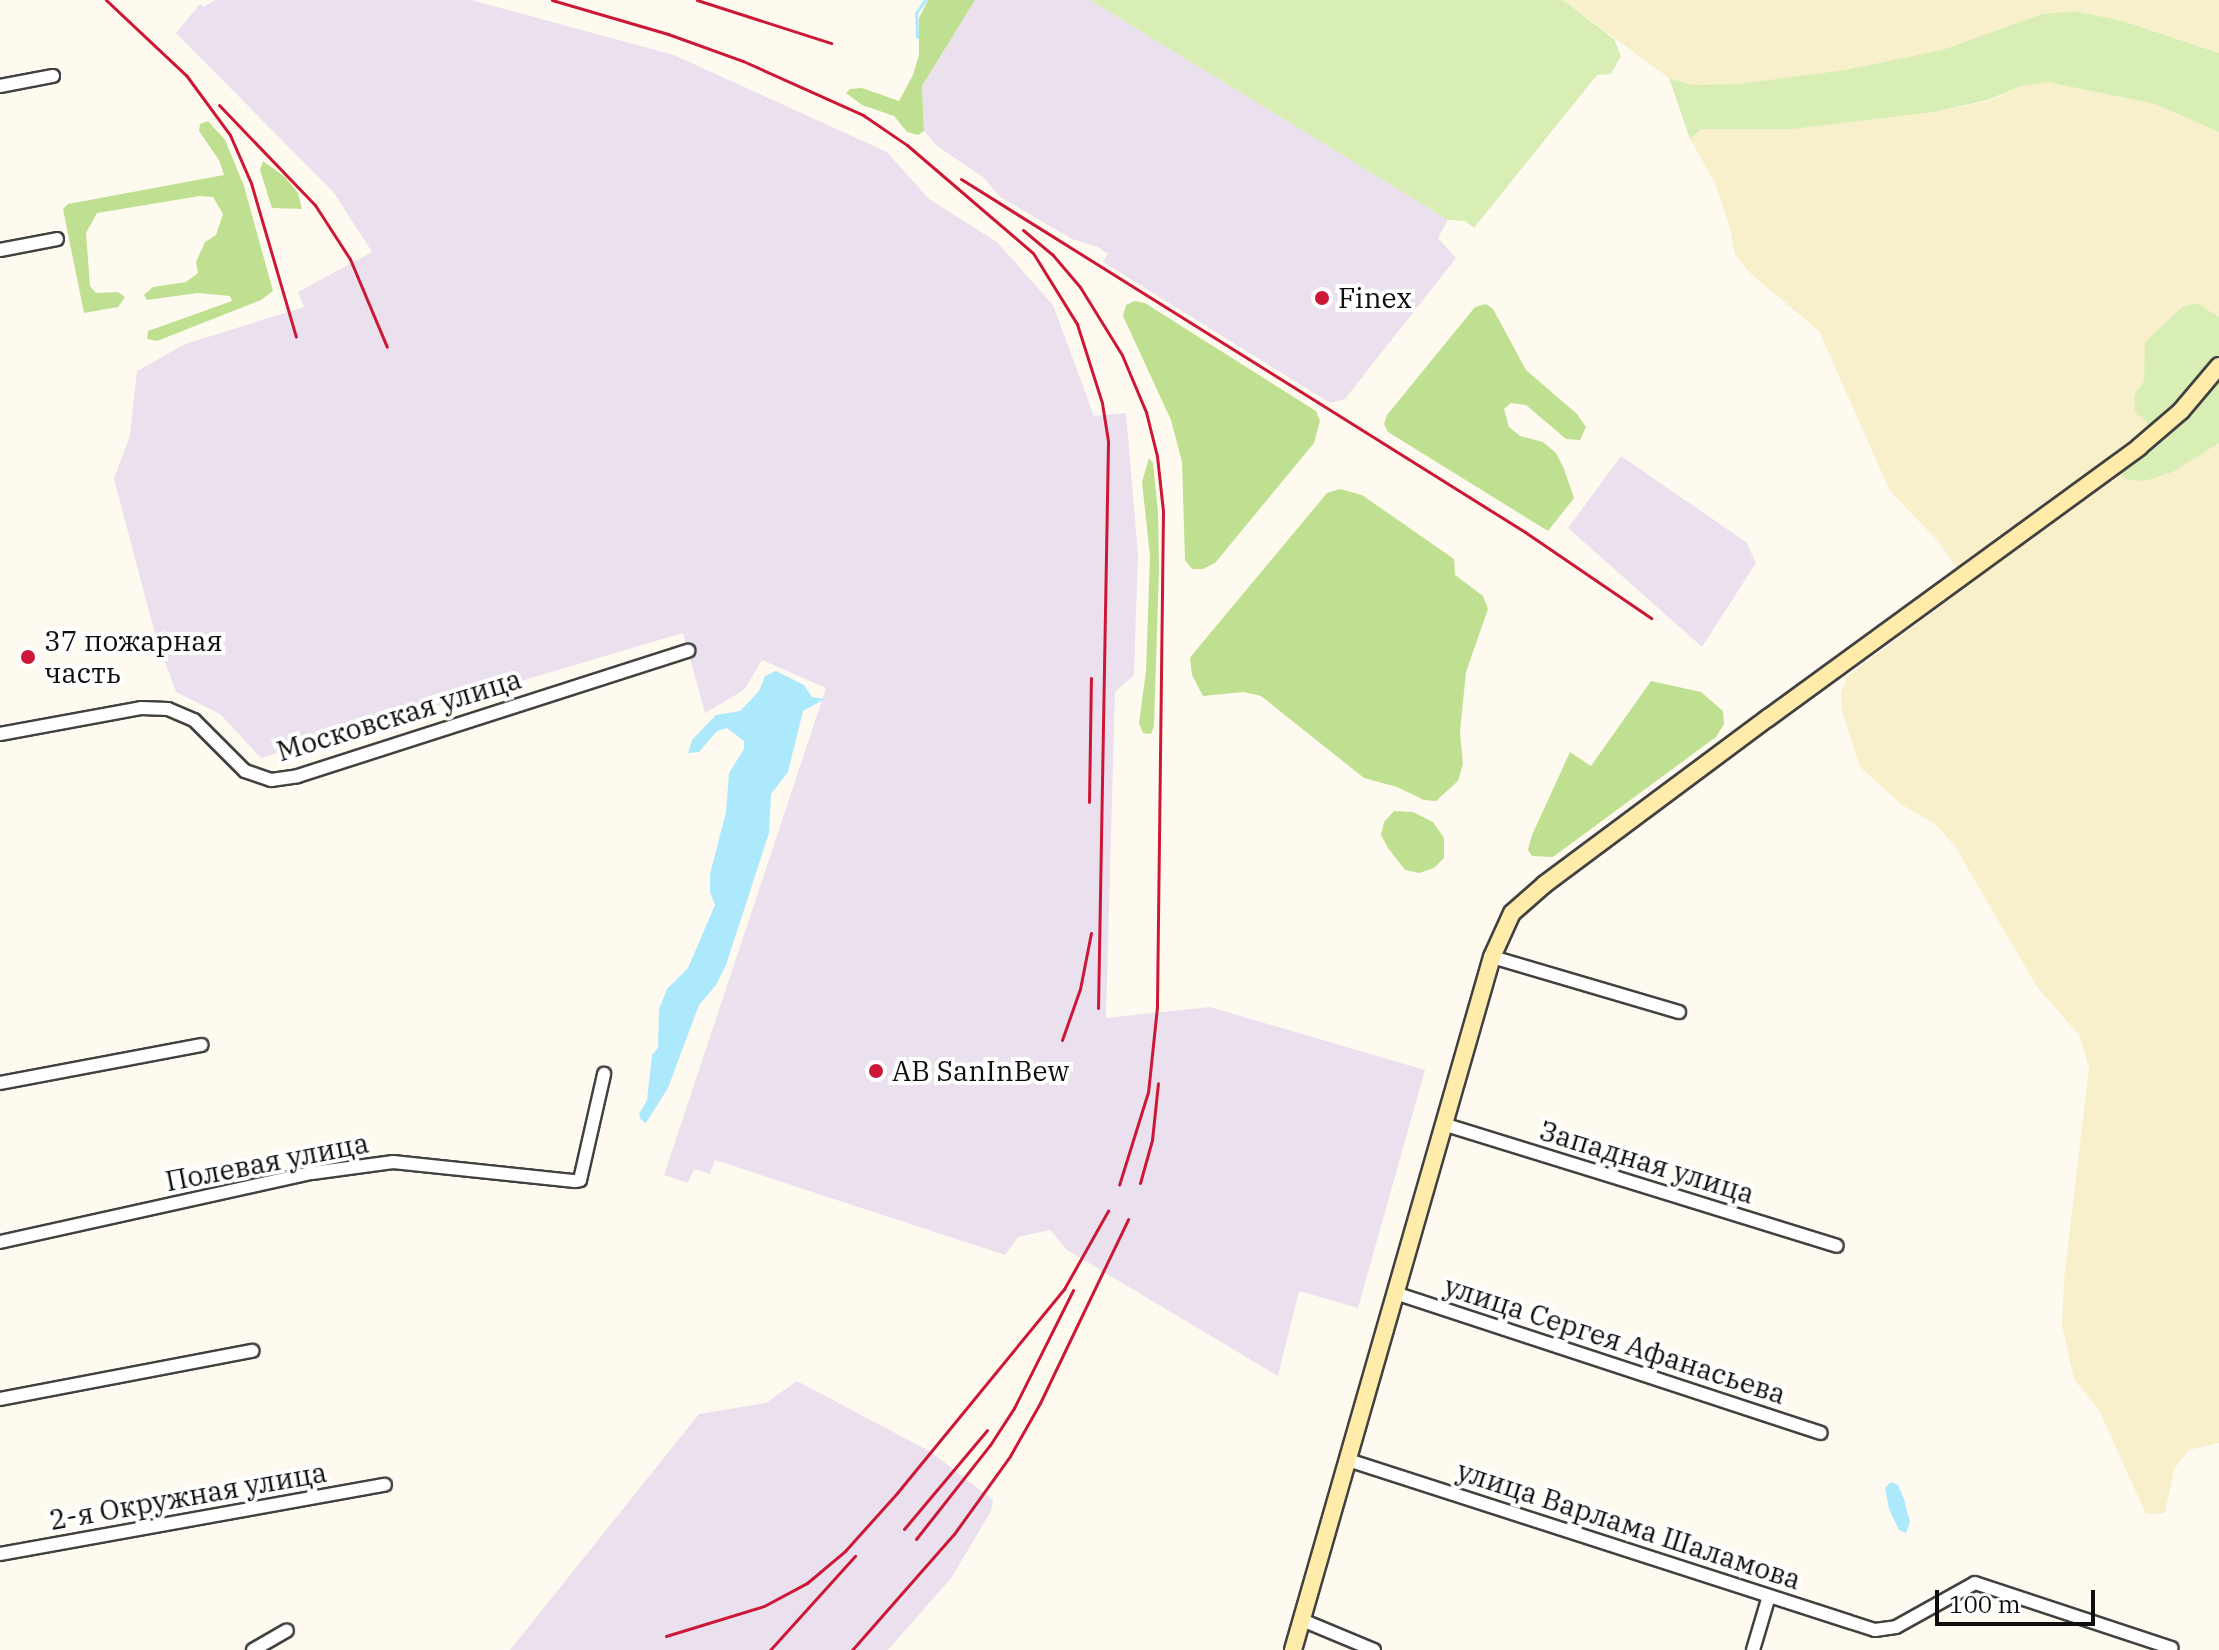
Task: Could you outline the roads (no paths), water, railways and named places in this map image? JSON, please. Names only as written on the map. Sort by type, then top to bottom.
[{"type":"street","points":[[0,86],[53,76]]},
{"type":"street","points":[[0,250],[57,239]]},
{"type":"street","points":[[1293,1650],[1492,957],[1512,913],[1525,900],[2139,447],[2181,411],[2219,366]]},
{"type":"street","name":"Московская улица","points":[[0,734],[141,708],[168,709],[194,720],[245,771],[271,780],[298,776],[688,651]]},
{"type":"street","points":[[1492,957],[1679,1012]]},
{"type":"street","points":[[0,1083],[201,1045]]},
{"type":"street","name":"Полевая улица","points":[[0,1242],[312,1173],[393,1162],[580,1180],[604,1074]]},
{"type":"street","name":"Западная улица","points":[[1443,1124],[1836,1246]]},
{"type":"street","name":"улица Сергея Афанасьева","points":[[1395,1293],[1821,1433]]},
{"type":"street","points":[[0,1399],[252,1351]]},
{"type":"street","name":"улица Варлама Шаламова","points":[[1348,1460],[1875,1630],[1896,1627],[1975,1583],[2172,1648]]},
{"type":"street","name":"2-я Окружная улица","points":[[0,1554],[385,1485]]},
{"type":"street","points":[[1753,1650],[1769,1596]]},
{"type":"street","points":[[1302,1620],[1374,1650]]},
{"type":"street","points":[[253,1650],[287,1630]]},
{"type":"water","points":[[776,671],[804,685],[812,697],[825,699],[803,711],[788,772],[771,794],[769,833],[726,965],[716,985],[699,1005],[668,1088],[646,1123],[639,1114],[647,1100],[652,1055],[658,1048],[659,1009],[667,989],[688,968],[715,905],[710,892],[710,874],[726,812],[729,773],[744,749],[744,741],[727,728],[717,731],[699,752],[688,753],[692,740],[716,715],[740,711],[759,691],[765,676]]},
{"type":"water","points":[[1891,1482],[1898,1485],[1904,1499],[1910,1522],[1906,1533],[1899,1530],[1889,1509],[1885,1488]]},
{"type":"waterway","points":[[917,37],[916,13],[925,0]]},
{"type":"railway","points":[[106,0],[186,75],[230,135],[251,183],[296,337]]},
{"type":"railway","points":[[552,0],[668,34],[743,61],[863,115],[907,145],[1033,253],[1077,324],[1102,403],[1108,442],[1098,1008]]},
{"type":"railway","points":[[697,0],[831,43]]},
{"type":"railway","points":[[219,105],[315,205],[350,259],[387,347]]},
{"type":"railway","points":[[961,179],[1525,532],[1651,618]]},
{"type":"railway","points":[[1023,230],[1052,254],[1080,287],[1122,355],[1146,412],[1157,456],[1163,511],[1157,1007],[1148,1092],[1119,1185]]},
{"type":"railway","points":[[1089,802],[1091,678]]},
{"type":"railway","points":[[1062,1040],[1080,989],[1091,933]]},
{"type":"railway","points":[[1140,1183],[1152,1140],[1158,1083]]},
{"type":"railway","points":[[666,1636],[764,1606],[807,1583],[845,1551],[897,1493],[1064,1289],[1108,1211]]},
{"type":"railway","points":[[852,1650],[954,1534],[1010,1456],[1040,1403],[1128,1219]]},
{"type":"railway","points":[[916,1539],[990,1445],[1014,1408],[1073,1290]]},
{"type":"railway","points":[[904,1529],[987,1430]]},
{"type":"railway","points":[[770,1650],[855,1556]]},
{"type":"place","name":"Finex","points":[[1322,298]]},
{"type":"place","name":"37 пожарная часть","points":[[28,657]]},
{"type":"place","name":"AB SanInBew","points":[[876,1071]]}]
